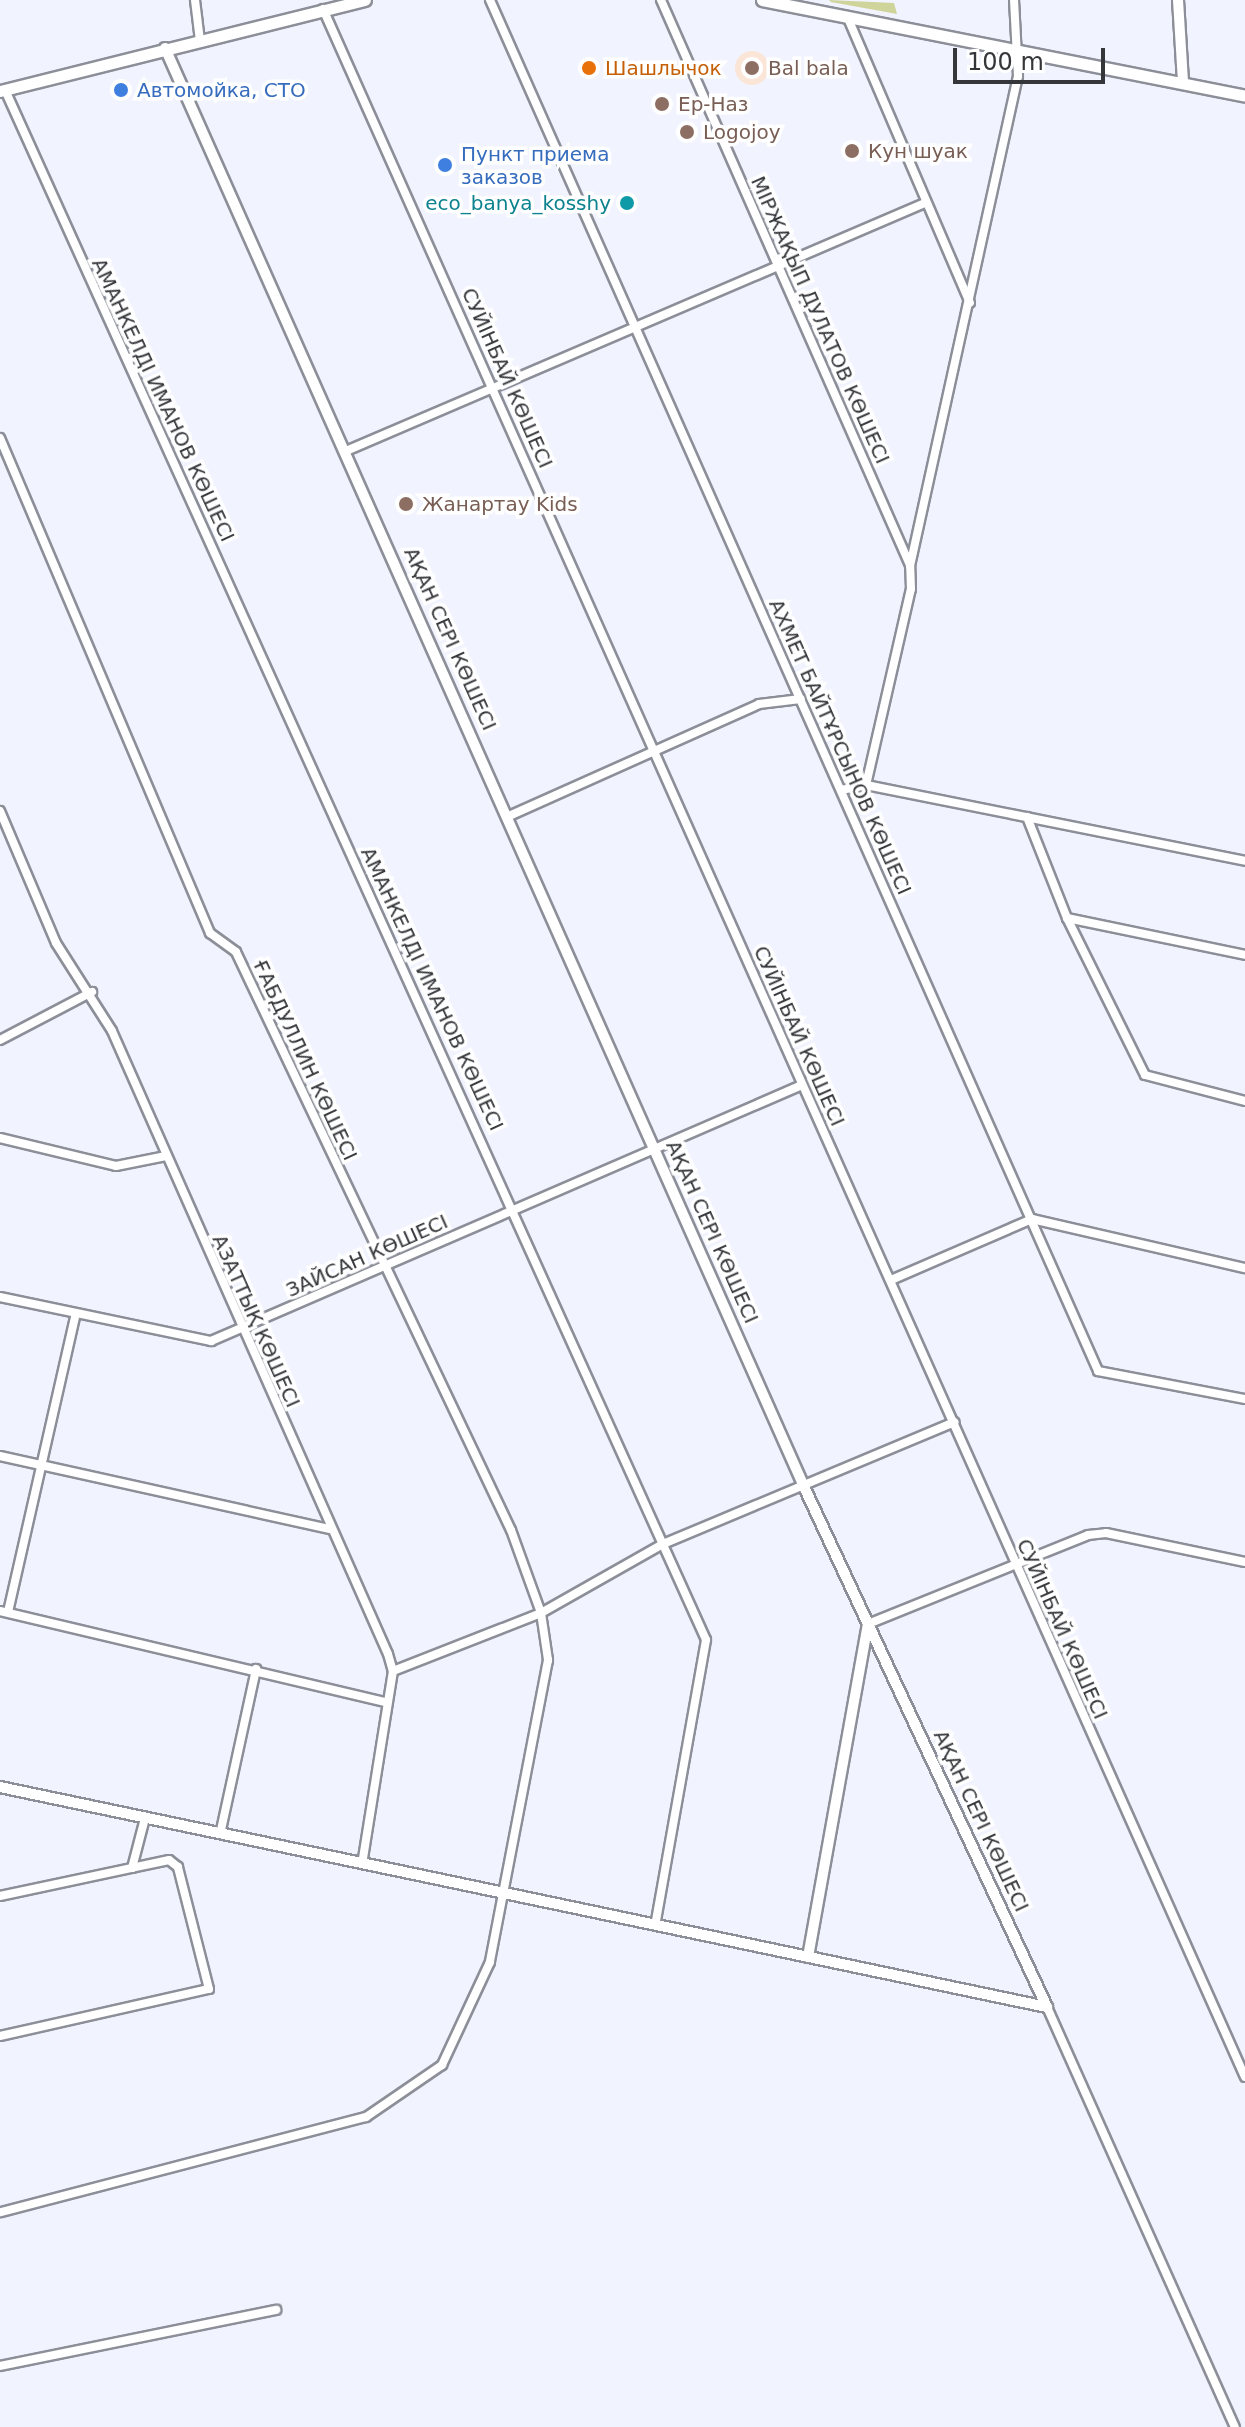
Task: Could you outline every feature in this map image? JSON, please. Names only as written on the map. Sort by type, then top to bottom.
[{"type":"main road","points":[[2,91],[200,38],[365,0]]},
{"type":"main road","points":[[762,0],[816,4],[847,15],[1016,45],[1245,96]]},
{"type":"street","points":[[195,0],[200,38]]},
{"type":"street","name":"АХМЕТ БАЙТҰРСЫНОВ КӨШЕСІ","points":[[490,0],[1098,1371],[1245,1399]]},
{"type":"street","name":"МІРЖАҚЫП ДУЛАТОВ КӨШЕСІ","points":[[661,0],[910,566]]},
{"type":"street","points":[[866,785],[911,589],[910,566],[1018,76],[1014,0]]},
{"type":"street","points":[[1178,0],[1183,82]]},
{"type":"street","name":"СУЙІНБАЙ КӨШЕСІ","points":[[323,9],[656,750],[802,1085],[1245,2077]]},
{"type":"street","points":[[847,15],[970,303]]},
{"type":"street","name":"АҚАН СЕРІ КӨШЕСІ","points":[[165,48],[509,816],[805,1489],[1047,2007],[1235,2427]]},
{"type":"street","name":"АМАНКЕЛДІ ИМАНОВ КӨШЕСІ","points":[[2,91],[515,1208],[706,1640],[655,1925]]},
{"type":"street","points":[[346,451],[493,385],[637,329],[925,203]]},
{"type":"street","name":"ҒАБДУЛЛИН КӨШЕСІ","points":[[0,438],[210,933],[236,952],[511,1530],[541,1613],[548,1660],[490,1962],[442,2065],[366,2117],[238,2156],[0,2212]]},
{"type":"street","points":[[509,816],[759,704],[801,699]]},
{"type":"street","points":[[841,790],[866,785],[1245,861]]},
{"type":"street","name":"АЗАТТЫҚ КӨШЕСІ","points":[[0,811],[56,943],[92,992],[393,1671]]},
{"type":"street","points":[[1027,817],[1067,918],[1145,1075],[1245,1101]]},
{"type":"street","points":[[1067,918],[1245,955]]},
{"type":"street","points":[[0,1040],[92,992]]},
{"type":"street","name":"ЗАЙСАН КӨШЕСІ","points":[[0,1297],[199,1343],[242,1329],[802,1085]]},
{"type":"street","points":[[0,1138],[116,1166],[166,1156]]},
{"type":"street","points":[[891,1280],[1032,1219],[1245,1268]]},
{"type":"street","points":[[75,1316],[4,1611],[385,1702]]},
{"type":"street","points":[[362,1864],[385,1702],[393,1671],[541,1613],[663,1544],[805,1489],[955,1422]]},
{"type":"street","points":[[0,1456],[330,1529]]},
{"type":"street","points":[[808,1957],[868,1624],[1016,1563],[1106,1533],[1245,1562]]},
{"type":"street","points":[[221,1830],[256,1669]]},
{"type":"street","points":[[0,1787],[145,1818],[221,1830],[362,1864],[1047,2007]]},
{"type":"street","points":[[132,1868],[145,1818]]},
{"type":"street","points":[[0,1896],[169,1860],[178,1867],[209,1989],[0,2036]]},
{"type":"street","points":[[0,2366],[276,2310]]},
{"type":"shaded area","name":"Bal bala","points":[[752,51],[764,56],[769,68],[764,80],[752,85],[740,80],[735,68],[740,56]]},
{"type":"green space","points":[[829,0],[894,3],[897,14],[831,2]]},
{"type":"place","name":"Шашлычок","points":[[589,68]]},
{"type":"place","name":"Bal bala","points":[[752,68]]},
{"type":"place","name":"Автомойка, СТО","points":[[121,90]]},
{"type":"place","name":"Ер-Наз","points":[[662,104]]},
{"type":"place","name":"Logojoy","points":[[687,132]]},
{"type":"place","name":"Кун шуак","points":[[852,151]]},
{"type":"place","name":"Пункт приема заказов","points":[[445,165]]},
{"type":"place","name":"eco_banya_kosshy","points":[[627,203]]},
{"type":"place","name":"Жанартау Kids","points":[[406,504]]}]
